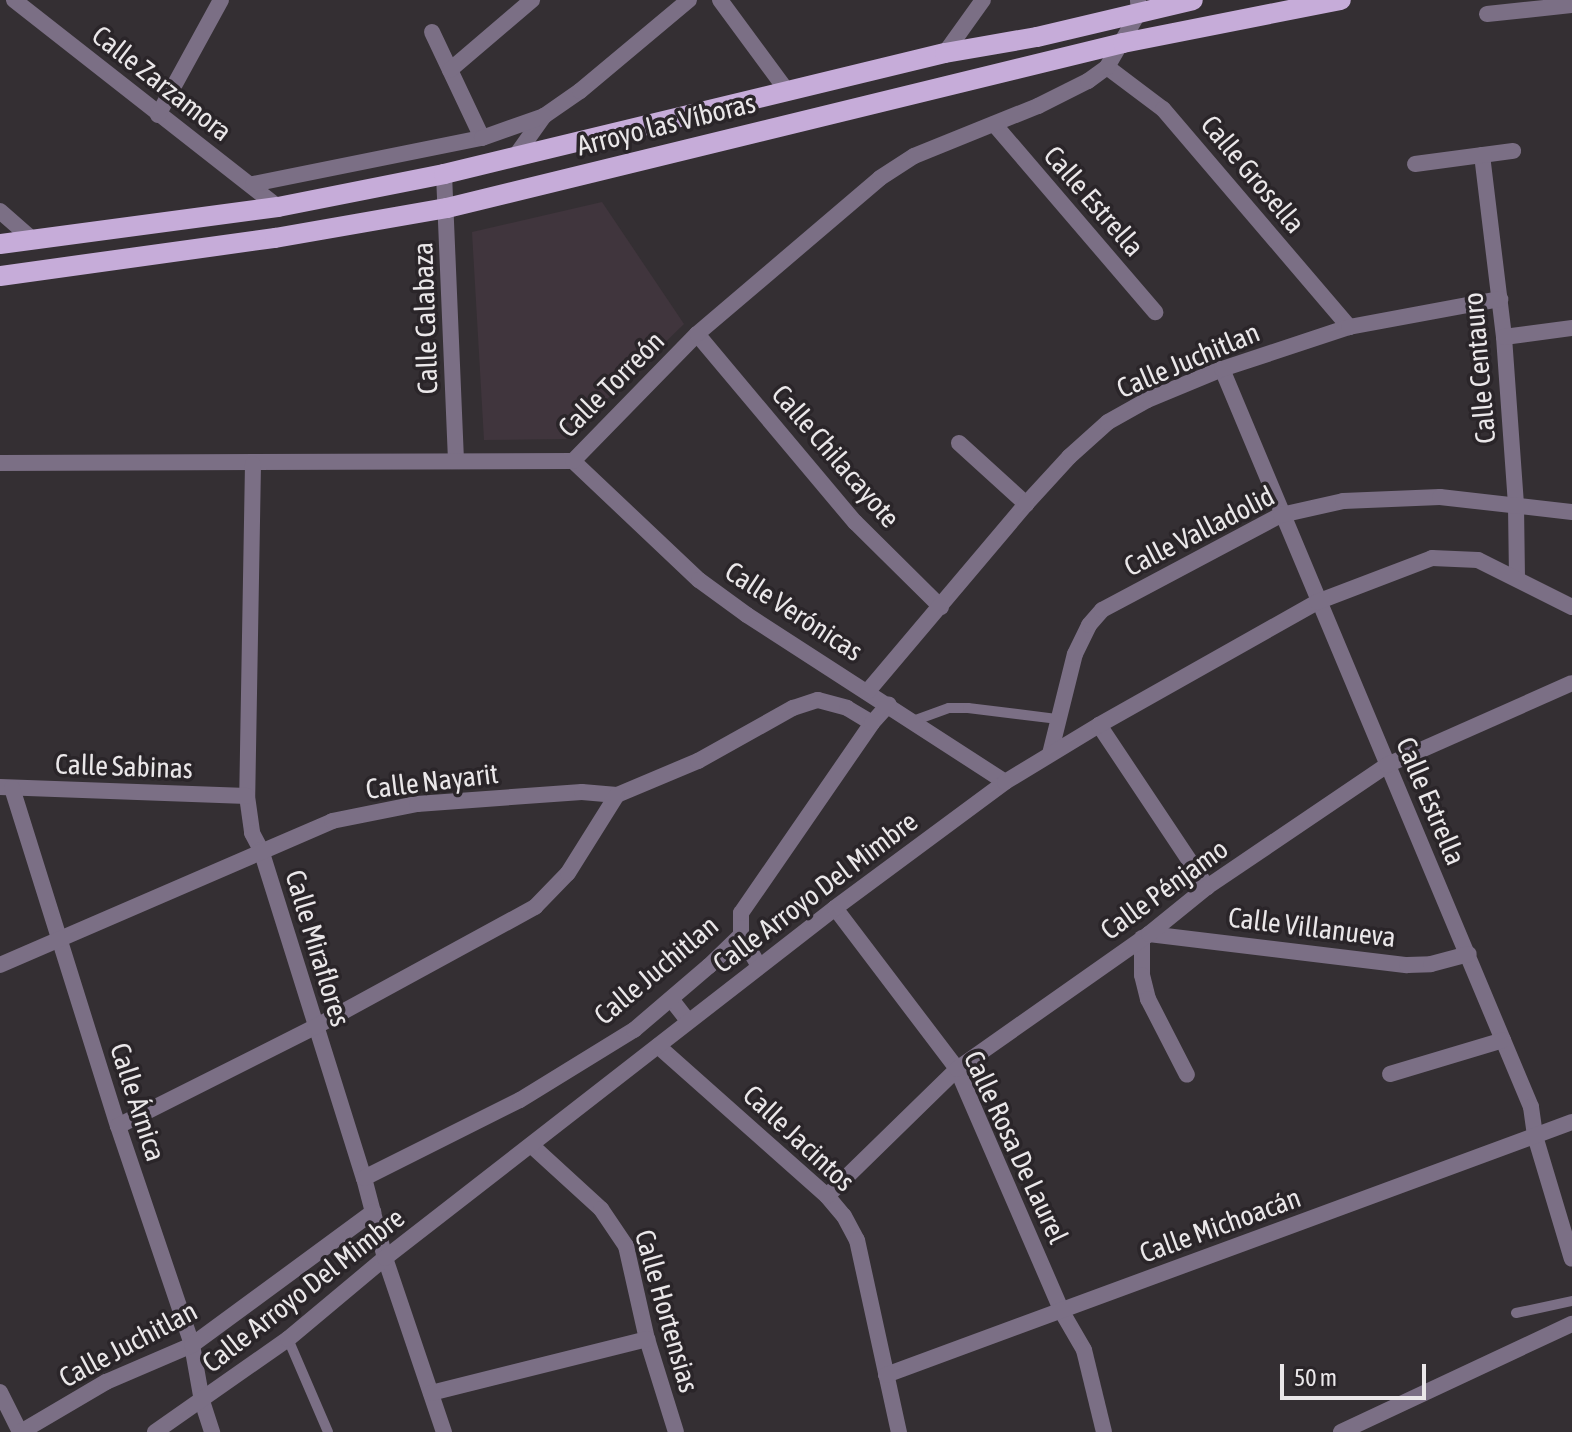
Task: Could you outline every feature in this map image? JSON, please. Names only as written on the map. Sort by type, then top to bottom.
[{"type":"main road","name":"Arroyo las Víboras","points":[[0,244],[278,207],[444,174],[1138,6],[1193,0]]},
{"type":"main road","name":"Arroyo las Víboras","points":[[0,276],[275,238],[447,208],[1123,43],[1341,0]]},
{"type":"street","name":"Calle Zarzamora","points":[[14,0],[158,115],[253,184],[278,207]]},
{"type":"street","points":[[158,115],[221,0]]},
{"type":"street","points":[[450,70],[532,0]]},
{"type":"street","points":[[253,184],[482,138],[544,116],[580,91],[689,0]]},
{"type":"street","points":[[720,0],[787,91]]},
{"type":"street","points":[[945,53],[983,0]]},
{"type":"street","points":[[1487,14],[1572,5]]},
{"type":"street","name":"Calle Torreón","points":[[0,463],[573,461],[697,334],[828,219],[914,156],[1088,81],[1107,67],[1123,43],[1138,6]]},
{"type":"street","points":[[432,32],[482,138]]},
{"type":"street","name":"Calle Grosella","points":[[1107,67],[1163,109],[1349,327]]},
{"type":"street","points":[[514,158],[544,116]]},
{"type":"street","name":"Calle Estrella","points":[[994,124],[1155,312]]},
{"type":"street","points":[[1415,164],[1513,151]]},
{"type":"street","name":"Calle Centauro","points":[[1482,155],[1504,337],[1516,506],[1517,577]]},
{"type":"street","name":"Calle Calabaza","points":[[444,174],[456,461]]},
{"type":"street","points":[[0,211],[33,240]]},
{"type":"street","name":"Calle Juchitlan","points":[[868,691],[1026,504],[1069,457],[1108,422],[1147,400],[1222,369],[1349,327],[1500,299]]},
{"type":"street","points":[[1504,337],[1572,328]]},
{"type":"street","name":"Calle Chilacayote","points":[[697,334],[855,522],[941,607]]},
{"type":"street","name":"Calle Estrella","points":[[1222,369],[1531,1107],[1535,1136],[1572,1259]]},
{"type":"street","points":[[959,443],[1026,504]]},
{"type":"street","name":"Calle Verónicas","points":[[573,461],[699,580],[747,615],[889,704],[1005,782]]},
{"type":"street","name":"Calle Miraflores","points":[[253,464],[247,796],[252,833],[261,850],[364,1178],[385,1258],[444,1432]]},
{"type":"street","name":"Calle Valladolid","points":[[1050,754],[1075,654],[1089,625],[1102,610],[1281,515],[1343,501],[1440,497],[1572,512]]},
{"type":"street","name":"Calle Arroyo Del Mimbre","points":[[155,1432],[288,1339],[385,1258],[835,908],[1005,782],[1099,725],[1317,602],[1432,558],[1478,560],[1572,607]]},
{"type":"street","name":"Calle Pénjamo","points":[[827,1196],[957,1069],[1145,936],[1207,887],[1387,765],[1572,683]]},
{"type":"street","name":"Calle Nayarit","points":[[0,965],[332,821],[417,804],[582,792],[617,795],[698,761],[793,708],[818,700],[847,708],[872,723]]},
{"type":"street","name":"Calle Juchitlan","points":[[364,1178],[520,1100],[634,1030],[671,999],[741,935],[741,913],[872,723],[889,704]]},
{"type":"street","points":[[1099,725],[1207,887]]},
{"type":"street","name":"Calle Sabinas","points":[[6,788],[247,796]]},
{"type":"street","name":"Calle Árnica","points":[[6,788],[59,938],[192,1345],[202,1401],[212,1432]]},
{"type":"street","points":[[118,1126],[315,1027],[535,907],[568,873],[617,795]]},
{"type":"street","name":"Calle Rosa De Laurel","points":[[835,908],[957,1069],[1062,1312],[1084,1350],[1104,1432]]},
{"type":"street","points":[[741,935],[759,966]]},
{"type":"street","points":[[1145,936],[1142,975],[1148,999],[1187,1075]]},
{"type":"street","name":"Calle Villanueva","points":[[1145,936],[1407,965],[1431,964],[1469,954]]},
{"type":"street","points":[[671,999],[688,1021]]},
{"type":"street","points":[[1390,1074],[1503,1040]]},
{"type":"street","name":"Calle Jacintos","points":[[658,1046],[827,1196],[844,1216],[857,1240],[899,1432]]},
{"type":"street","name":"Calle Michoacán","points":[[886,1375],[1572,1122]]},
{"type":"street","name":"Calle Hortensias","points":[[531,1145],[615,1225],[634,1268],[647,1339],[676,1432]]},
{"type":"street","name":"Calle Juchitlan","points":[[21,1432],[106,1382],[192,1345],[373,1212]]},
{"type":"street","points":[[1341,1432],[1571,1330]]},
{"type":"street","points":[[431,1393],[647,1339]]},
{"type":"street","points":[[0,1392],[21,1432]]},
{"type":"lane","points":[[913,721],[949,708],[1058,719]]},
{"type":"lane","points":[[1516,1313],[1572,1301]]},
{"type":"lane","points":[[288,1339],[328,1432]]},
{"type":"shaded area","points":[[602,202],[684,324],[566,439],[484,440],[472,232]]}]
